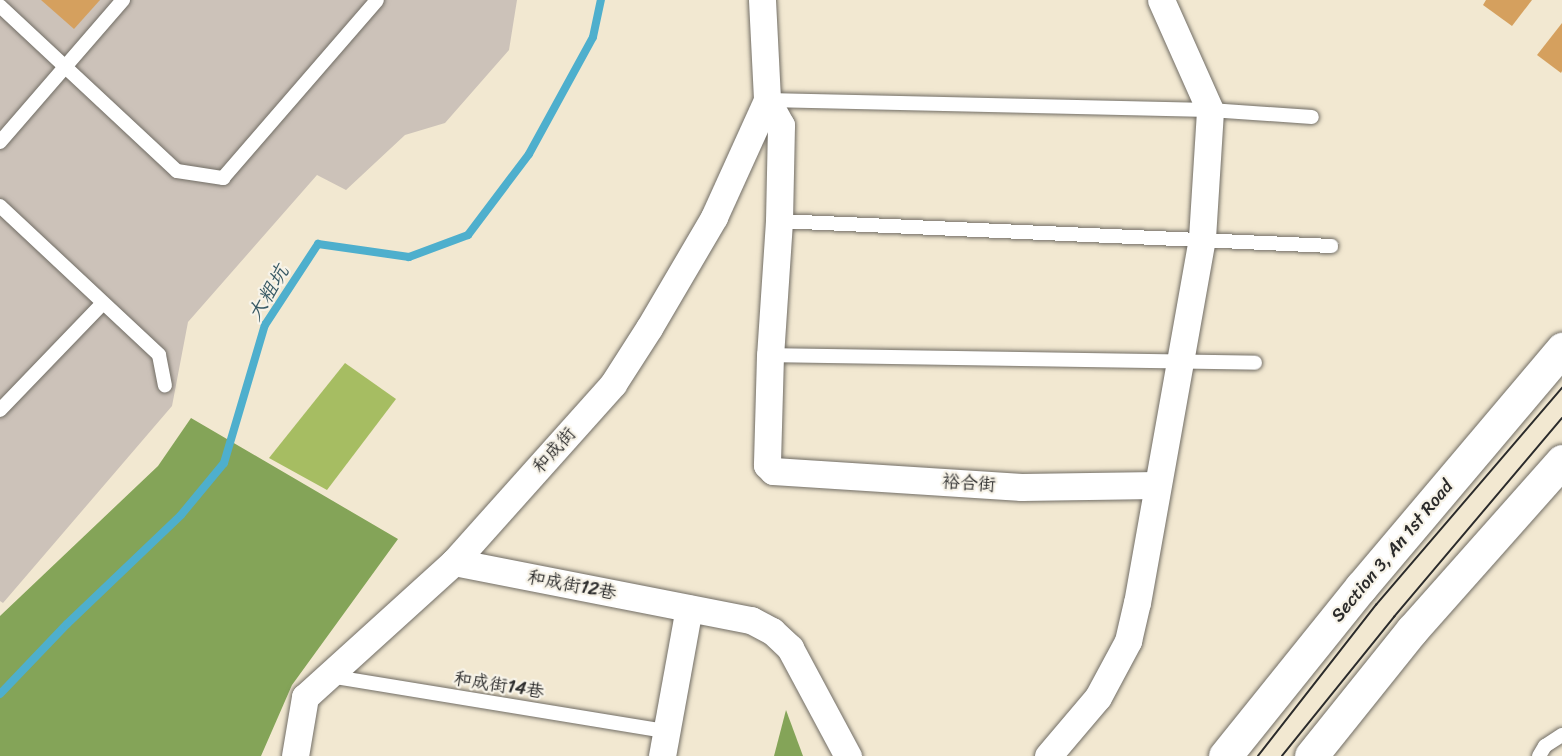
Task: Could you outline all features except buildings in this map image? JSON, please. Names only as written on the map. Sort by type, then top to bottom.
[{"type":"street","name":"裕合街","points":[[762,0],[767,100],[781,125],[779,221],[770,355],[767,465],[773,471],[1021,487],[1157,485]]},
{"type":"street","points":[[1048,756],[1098,697],[1128,641],[1137,603],[1202,238],[1210,110],[1161,0]]},
{"type":"street","name":"和成街","points":[[295,756],[305,697],[454,562],[613,384],[649,328],[714,217],[767,100]]},
{"type":"street","name":"Section 3, An 1st Road","points":[[1225,756],[1475,451],[1562,349]]},
{"type":"street","points":[[1311,756],[1412,630],[1562,461]]},
{"type":"street","name":"和成街12巷","points":[[454,562],[689,608]]},
{"type":"street","points":[[664,743],[689,608],[752,620],[772,631],[790,648],[848,756]]},
{"type":"lane","points":[[0,142],[123,0]]},
{"type":"lane","points":[[0,6],[66,65],[177,171],[223,178],[377,0]]},
{"type":"lane","points":[[767,100],[1210,110],[1312,117]]},
{"type":"lane","points":[[0,206],[159,355],[165,385]]},
{"type":"lane","points":[[779,221],[1202,238],[1331,246]]},
{"type":"lane","points":[[0,410],[102,304]]},
{"type":"lane","points":[[770,355],[1255,363]]},
{"type":"lane","name":"和成街14巷","points":[[327,675],[664,743]]},
{"type":"lane","points":[[1539,756],[1545,746],[1562,735]]},
{"type":"shaded area","points":[[0,0],[517,0],[509,50],[445,123],[405,135],[346,190],[317,175],[188,322],[172,406],[3,603],[0,601]]},
{"type":"green space","points":[[345,363],[396,399],[327,490],[269,458]]},
{"type":"green space","points":[[191,418],[398,539],[292,685],[261,756],[0,756],[0,616],[158,466]]},
{"type":"green space","points":[[786,710],[803,756],[774,756]]},
{"type":"waterway","name":"大粗坑","points":[[0,694],[67,624],[181,515],[224,463],[265,325],[318,244],[409,257],[468,235],[529,154],[593,37],[601,0]]},
{"type":"tram line","points":[[1258,756],[1376,605],[1562,388]]},
{"type":"tram line","points":[[1282,756],[1394,617],[1562,418]]}]
